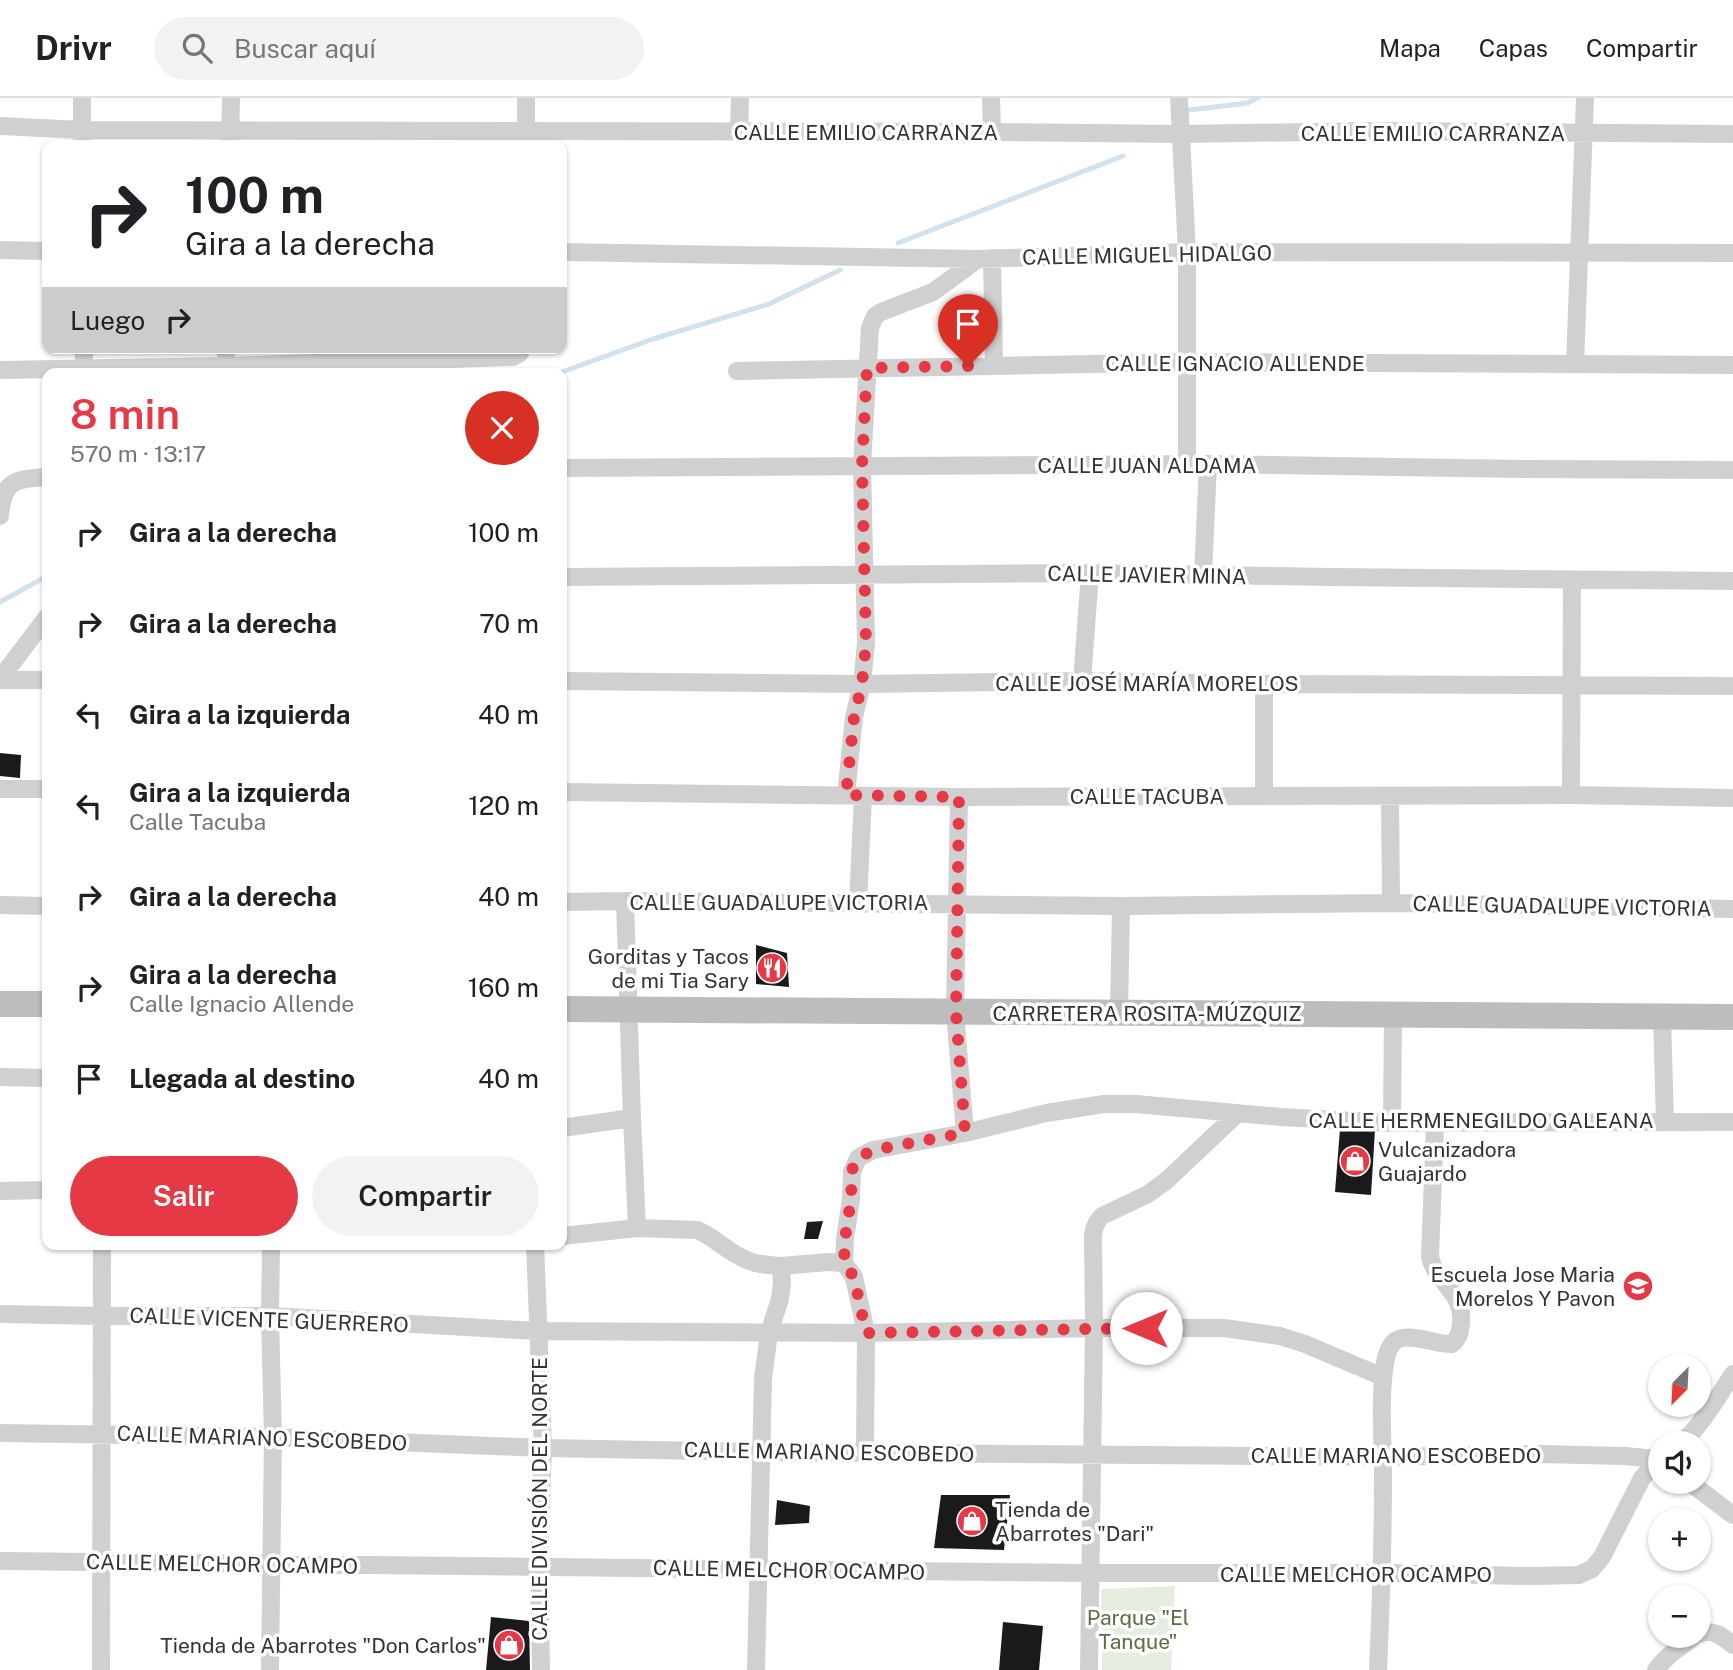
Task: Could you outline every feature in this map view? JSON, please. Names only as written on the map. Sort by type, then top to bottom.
[{"type":"main road","points":[[0,1004],[42,1004]]},
{"type":"main road","name":"CARRETERA ROSITA-MÚZQUIZ","points":[[567,1009],[1733,1017]]},
{"type":"street","points":[[82,98],[82,138]]},
{"type":"street","points":[[230,138],[231,98]]},
{"type":"street","points":[[526,98],[526,138]]},
{"type":"street","points":[[739,131],[740,98]]},
{"type":"street","points":[[991,98],[992,132]]},
{"type":"street","points":[[1180,98],[1186,252],[1187,464]]},
{"type":"street","points":[[1575,363],[1585,98]]},
{"type":"street","name":"CALLE EMILIO CARRANZA","points":[[0,126],[82,138],[526,138],[739,131],[1733,134]]},
{"type":"street","points":[[0,250],[42,251]]},
{"type":"street","name":"CALLE MIGUEL HIDALGO","points":[[567,252],[985,258],[1186,252],[1733,253]]},
{"type":"street","points":[[858,903],[854,717],[862,684],[866,643],[862,465],[870,328],[875,316],[881,312],[933,292],[985,258],[994,365]]},
{"type":"street","points":[[114,368],[226,357],[513,357],[517,354]]},
{"type":"street","name":"CALLE IGNACIO ALLENDE","points":[[737,371],[1187,362],[1733,365]]},
{"type":"street","points":[[0,370],[42,370]]},
{"type":"street","points":[[1203,575],[1208,464]]},
{"type":"street","name":"CALLE JUAN ALDAMA","points":[[567,468],[1208,464],[1524,470],[1733,470]]},
{"type":"street","points":[[0,516],[1,502],[13,482],[42,477]]},
{"type":"street","points":[[1082,681],[1090,573]]},
{"type":"street","name":"CALLE JAVIER MINA","points":[[567,577],[1090,573],[1733,581]]},
{"type":"street","points":[[1571,795],[1572,580]]},
{"type":"street","points":[[0,680],[42,624]]},
{"type":"street","points":[[0,680],[42,680]]},
{"type":"street","name":"CALLE JOSÉ MARÍA MORELOS","points":[[567,681],[862,684],[1082,681],[1733,686]]},
{"type":"street","points":[[1264,684],[1264,796]]},
{"type":"street","points":[[0,789],[42,789]]},
{"type":"street","name":"CALLE TACUBA","points":[[567,792],[959,797],[1571,795],[1733,798]]},
{"type":"street","points":[[1390,796],[1391,903]]},
{"type":"street","points":[[959,797],[956,1012],[965,1133]]},
{"type":"street","points":[[625,901],[638,1228]]},
{"type":"street","name":"CALLE GUADALUPE VICTORIA","points":[[567,902],[1122,905],[1391,903],[1733,909]]},
{"type":"street","points":[[0,905],[42,906]]},
{"type":"street","points":[[1119,1013],[1122,905]]},
{"type":"street","points":[[1392,1124],[1393,1014]]},
{"type":"street","points":[[1662,1017],[1665,1122]]},
{"type":"street","points":[[0,1077],[42,1078]]},
{"type":"street","name":"CALLE HERMENEGILDO GALEANA","points":[[844,1263],[852,1172],[858,1158],[873,1150],[965,1133],[1045,1113],[1104,1104],[1136,1104],[1392,1124],[1733,1122]]},
{"type":"street","points":[[1089,1670],[1093,1236],[1097,1221],[1148,1194],[1166,1181],[1238,1113]]},
{"type":"street","points":[[567,1127],[632,1118]]},
{"type":"street","points":[[1378,1670],[1382,1573],[1381,1397],[1389,1350],[1393,1342],[1401,1338],[1452,1344],[1458,1339],[1460,1331],[1461,1308],[1456,1296],[1432,1266],[1430,1257],[1435,1124]]},
{"type":"street","points":[[0,1191],[42,1190]]},
{"type":"street","points":[[567,1235],[638,1228],[697,1230],[735,1254],[758,1264],[781,1266],[844,1263],[854,1277],[866,1333],[865,1452]]},
{"type":"street","points":[[101,1670],[102,1250]]},
{"type":"street","points":[[270,1670],[273,1437],[271,1250]]},
{"type":"street","name":"CALLE DIVISIÓN DEL NORTE","points":[[535,1250],[543,1448],[539,1566],[541,1670]]},
{"type":"street","points":[[756,1670],[763,1379],[769,1333],[780,1299],[781,1266]]},
{"type":"street","name":"CALLE VICENTE GUERRERO","points":[[0,1314],[270,1316],[537,1331],[866,1333],[1224,1328],[1268,1334],[1305,1344],[1383,1377]]},
{"type":"street","points":[[1694,1431],[1733,1374]]},
{"type":"street","name":"CALLE MARIANO ESCOBEDO","points":[[0,1433],[273,1437],[543,1448],[760,1452],[1383,1457],[1539,1454],[1648,1458]]},
{"type":"street","name":"CALLE MELCHOR OCAMPO","points":[[0,1561],[1090,1573],[1579,1575],[1592,1569],[1602,1557],[1642,1478],[1648,1472]]},
{"type":"street","points":[[1705,1494],[1733,1515]]},
{"type":"street","points":[[1711,1632],[1733,1644]]},
{"type":"street","points":[[1656,1670],[1678,1648]]},
{"type":"green space","name":"Parque \"El Tanque\"","points":[[1175,1586],[1171,1670],[1102,1670],[1101,1589]]},
{"type":"building","points":[[0,753],[21,755],[20,778],[0,776]]},
{"type":"building","name":"Gorditas y Tacos de mi Tia Sary","points":[[756,945],[787,953],[789,987],[756,984]]},
{"type":"building","name":"Vulcanizadora Guajardo","points":[[1340,1129],[1375,1130],[1371,1195],[1335,1192]]},
{"type":"building","points":[[823,1221],[818,1239],[804,1239],[807,1222]]},
{"type":"building","name":"Tienda de Abarrotes \"Dari\"","points":[[941,1495],[1010,1495],[1004,1550],[934,1548]]},
{"type":"building","points":[[777,1500],[810,1506],[809,1523],[775,1525]]},
{"type":"building","name":"Tienda de Abarrotes \"Don Carlos\"","points":[[491,1617],[529,1621],[530,1670],[486,1670]]},
{"type":"building","points":[[1003,1622],[1043,1626],[1039,1670],[999,1670]]},
{"type":"waterway","points":[[1190,110],[1247,103],[1258,98]]},
{"type":"waterway","points":[[898,243],[1123,156]]},
{"type":"waterway","points":[[567,370],[653,339],[769,304],[840,270]]},
{"type":"waterway","points":[[0,602],[42,579]]},
{"type":"place","name":"Gorditas y Tacos de mi Tia Sary","points":[[772,968]]},
{"type":"place","name":"Vulcanizadora Guajardo","points":[[1355,1161]]},
{"type":"place","name":"Escuela Jose Maria Morelos Y Pavon","points":[[1638,1286]]},
{"type":"place","name":"Tienda de Abarrotes \"Dari\"","points":[[972,1521]]},
{"type":"place","name":"Tienda de Abarrotes \"Don Carlos\"","points":[[509,1645]]},
{"type":"route","points":[[968,366],[867,368],[862,465],[866,643],[862,684],[854,717],[846,795],[959,797],[956,1012],[965,1133],[873,1150],[858,1158],[852,1172],[844,1263],[850,1269],[857,1286],[866,1333],[1146,1328]]}]
